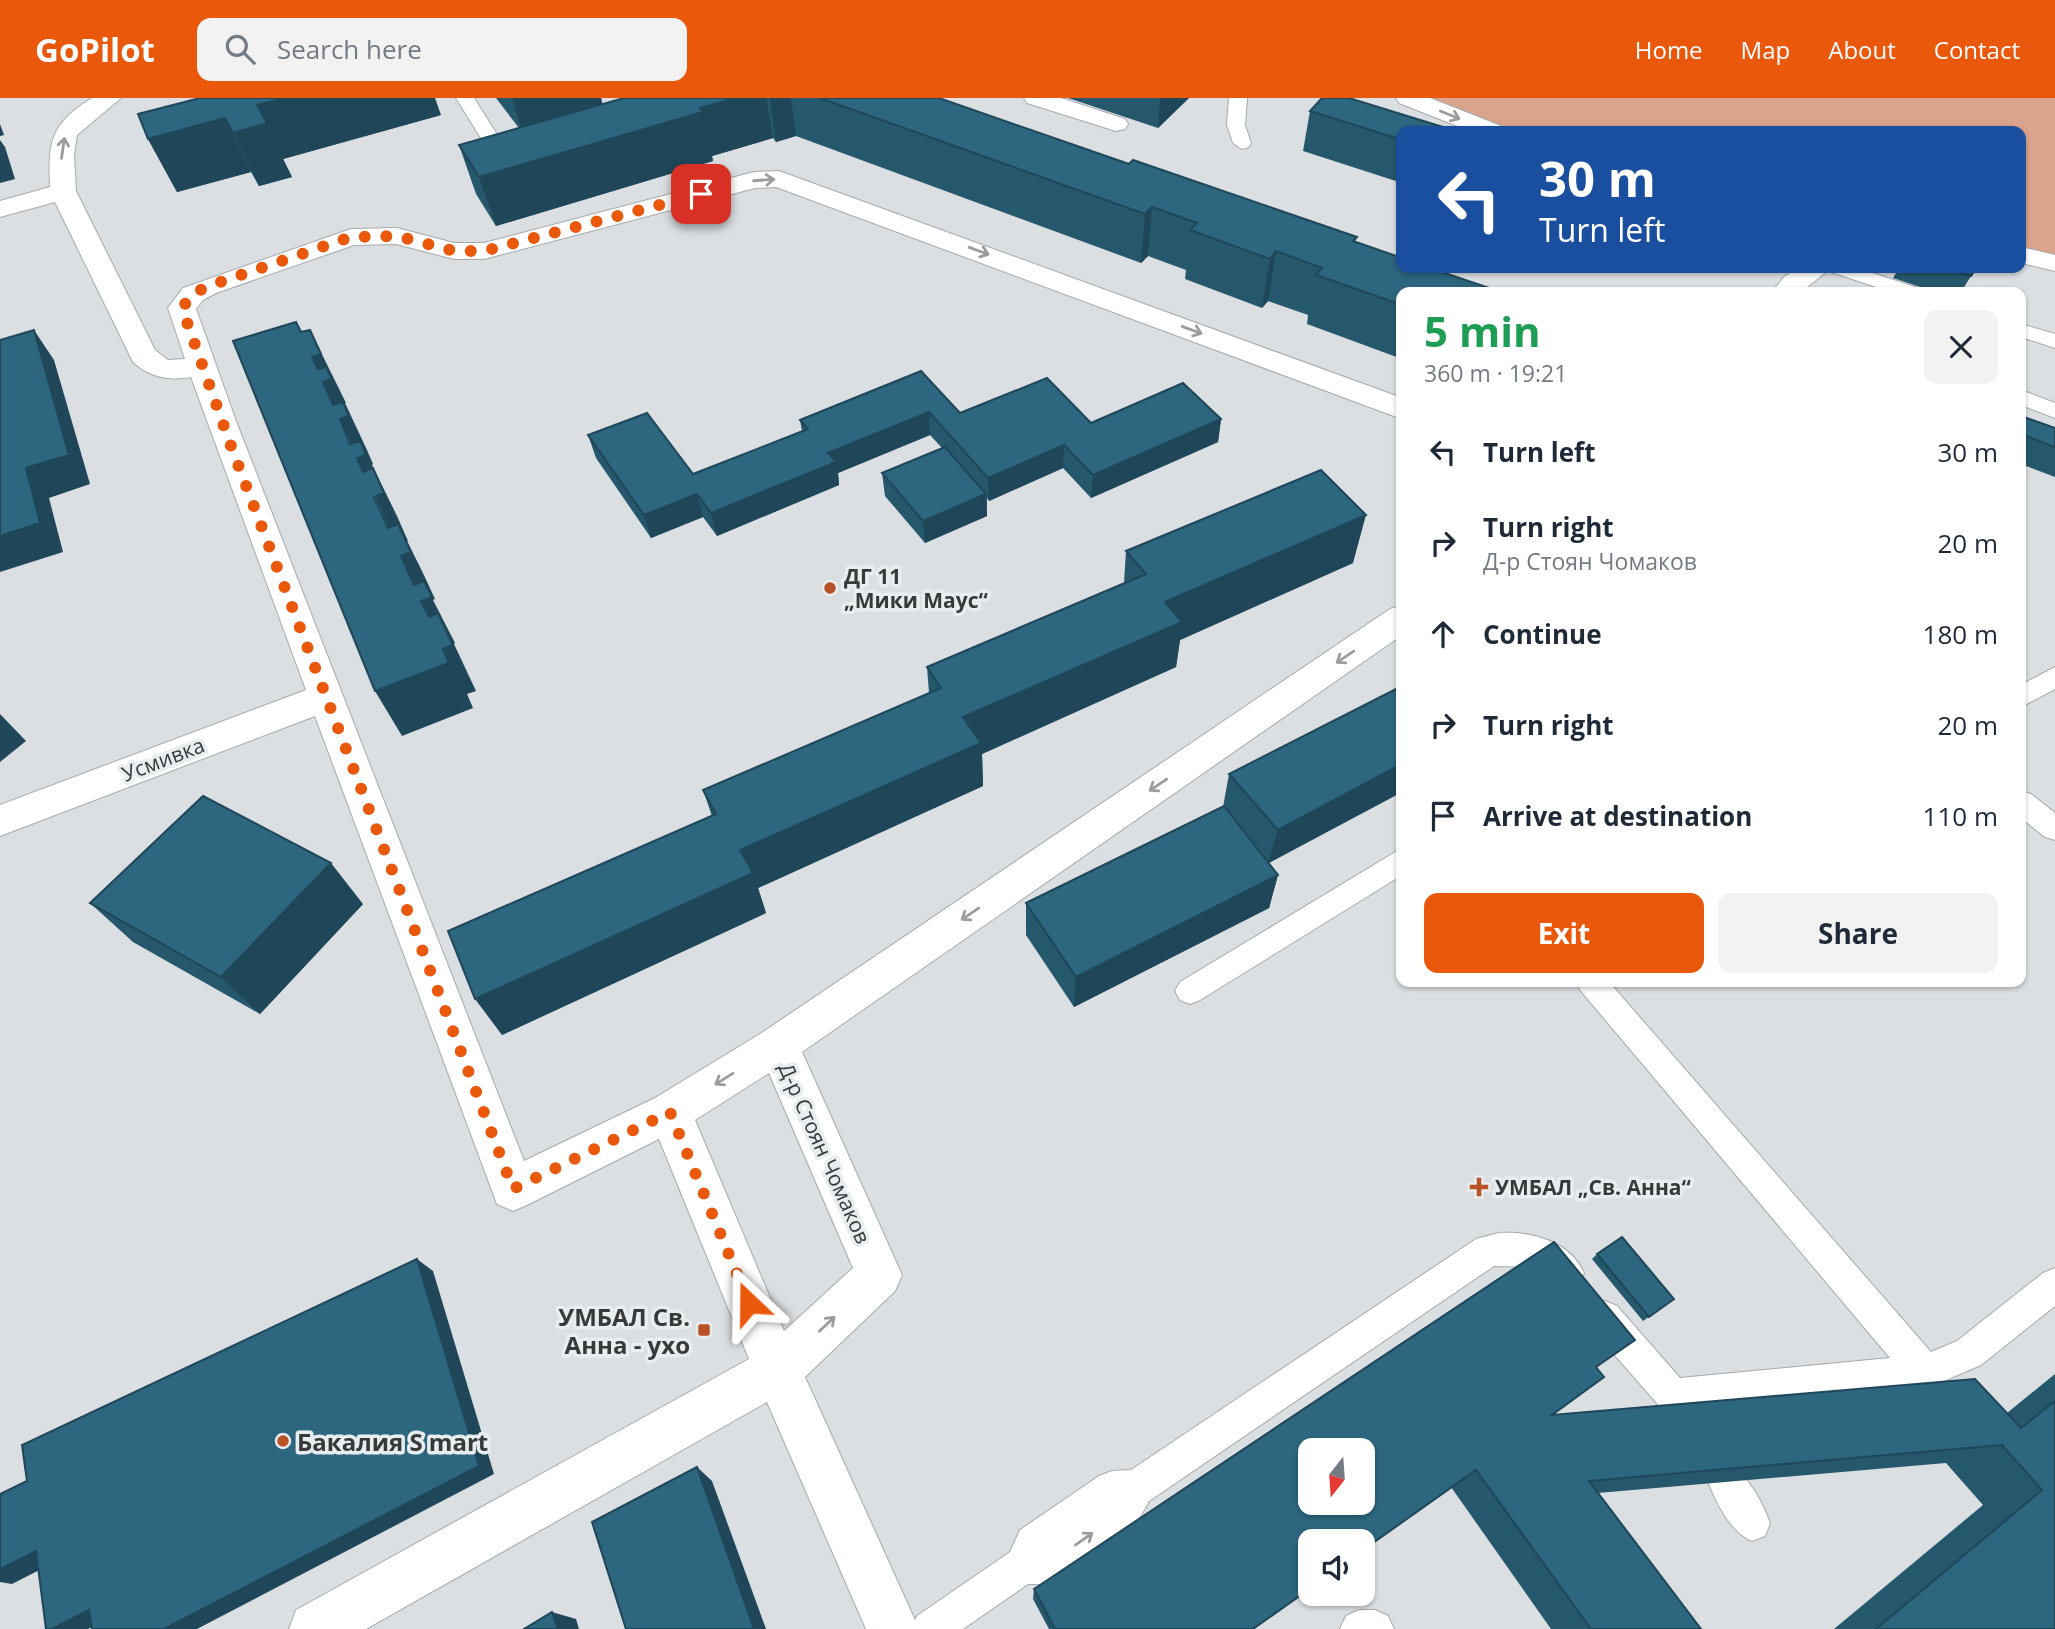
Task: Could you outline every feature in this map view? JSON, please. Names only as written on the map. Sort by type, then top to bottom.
[{"type":"street","points":[[109,98],[85,113],[65,133],[61,155],[63,191],[143,355],[164,370],[203,365]]},
{"type":"street","points":[[1036,98],[1116,124]]},
{"type":"street","points":[[1408,98],[1479,126]]},
{"type":"street","points":[[326,697],[182,308],[193,294],[351,237],[397,236],[454,251],[484,251],[754,180],[779,179],[1396,406]]},
{"type":"street","points":[[0,209],[63,191]]},
{"type":"street","points":[[2026,256],[2055,263]]},
{"type":"street","points":[[1792,287],[1811,273]]},
{"type":"street","points":[[1357,391],[1396,429]]},
{"type":"street","points":[[778,1045],[1396,622]]},
{"type":"street","name":"Усмивка","points":[[0,821],[326,697]]},
{"type":"street","name":"Д-р Стоян Чомаков","points":[[326,697],[513,1189],[670,1112],[778,1045],[879,1275],[777,1370]]},
{"type":"street","points":[[670,1112],[777,1370],[893,1629]]},
{"type":"street","points":[[315,1629],[777,1370]]},
{"type":"lane","points":[[465,98],[496,147]]},
{"type":"lane","points":[[1238,98],[1236,125],[1242,144]]},
{"type":"lane","points":[[1853,273],[1896,287]]},
{"type":"lane","points":[[2026,332],[2055,341]]},
{"type":"lane","points":[[2026,399],[2055,411]]},
{"type":"lane","points":[[2026,694],[2055,677]]},
{"type":"lane","points":[[2026,806],[2055,829]]},
{"type":"lane","points":[[1190,991],[1396,864]]},
{"type":"lane","points":[[1595,987],[1925,1372]]},
{"type":"lane","points":[[930,1629],[1023,1565],[1048,1565],[1122,1513],[1136,1488],[1488,1251],[1510,1247],[1537,1251],[1559,1264],[1680,1408],[1925,1372],[1969,1353],[2055,1285]]},
{"type":"lane","points":[[1726,1482],[1752,1523]]},
{"type":"lane","points":[[1359,1629],[1375,1629]]},
{"type":"shaded area","points":[[1408,98],[2055,98],[2055,263],[2026,256],[2026,126],[1479,126]]},
{"type":"building","points":[[200,98],[285,98],[257,105],[267,123],[233,133],[225,118],[148,139],[138,114]]},
{"type":"building","points":[[624,98],[735,98],[700,108],[703,112],[479,177],[459,145]]},
{"type":"building","points":[[820,98],[939,98],[1129,164],[1133,160],[1357,237],[1353,241],[1396,256],[1396,273],[1445,273],[1486,287],[1396,287],[1396,303],[1316,275],[1322,268],[1276,251],[1270,259],[1190,230],[1197,223],[1152,207],[1145,214]]},
{"type":"building","points":[[1322,98],[1349,98],[1440,126],[1396,126],[1396,138],[1310,111]]},
{"type":"building","points":[[296,322],[301,332],[310,330],[321,354],[312,357],[318,369],[326,367],[332,379],[323,382],[333,405],[343,402],[349,416],[340,419],[350,444],[360,441],[366,455],[357,458],[363,472],[373,468],[384,493],[374,497],[388,528],[398,524],[411,552],[401,556],[414,585],[424,581],[432,597],[421,601],[429,617],[438,613],[453,645],[443,649],[449,663],[375,691],[233,341]]},
{"type":"building","points":[[34,330],[69,455],[26,468],[40,523],[0,536],[0,340]]},
{"type":"building","points":[[921,371],[960,413],[1047,378],[1091,423],[1183,383],[1221,419],[1093,475],[1064,445],[988,478],[929,412],[828,453],[836,462],[711,513],[697,494],[644,515],[588,435],[647,413],[693,474],[808,429],[800,420]]},
{"type":"building","points":[[2026,418],[2055,428],[2055,447],[2026,436]]},
{"type":"building","points":[[945,447],[986,494],[923,521],[882,473]]},
{"type":"building","points":[[1321,470],[1366,515],[1165,602],[1182,622],[963,717],[981,743],[740,850],[753,873],[475,999],[448,931],[716,814],[703,790],[941,688],[927,667],[1146,574],[1126,551]]},
{"type":"building","points":[[1396,689],[1396,767],[1278,830],[1229,774]]},
{"type":"building","points":[[203,796],[331,863],[221,977],[90,903]]},
{"type":"building","points":[[1224,806],[1278,875],[1076,977],[1026,903]]},
{"type":"building","points":[[1622,1237],[1674,1299],[1649,1317],[1597,1254]]},
{"type":"building","points":[[1554,1242],[1635,1340],[1596,1367],[1604,1377],[1552,1415],[1975,1379],[2021,1428],[2055,1401],[2055,1629],[1876,1629],[2042,1490],[2002,1445],[1589,1481],[1701,1629],[1591,1629],[1476,1470],[1375,1542],[1375,1529],[1298,1529],[1298,1597],[1253,1629],[1055,1629],[1034,1589]]},
{"type":"building","points":[[417,1259],[479,1466],[164,1629],[92,1629],[89,1610],[52,1629],[46,1629],[36,1551],[0,1569],[0,1494],[27,1481],[22,1445]]},
{"type":"building","points":[[697,1467],[754,1629],[626,1629],[592,1522]]},
{"type":"building","points":[[552,1612],[558,1629],[524,1629]]},
{"type":"place","name":"ДГ 11 „Мики Маус“","points":[[830,588]]},
{"type":"place","name":"УМБАЛ „Св. Анна“","points":[[1479,1187]]},
{"type":"place","name":"УМБАЛ Св. Анна - ухо","points":[[704,1330]]},
{"type":"place","name":"Бакалия S mart","points":[[283,1441]]},
{"type":"route","points":[[701,194],[484,251],[454,251],[397,236],[351,237],[206,287],[193,294],[182,308],[231,446],[513,1189],[670,1112],[749,1303]]}]
